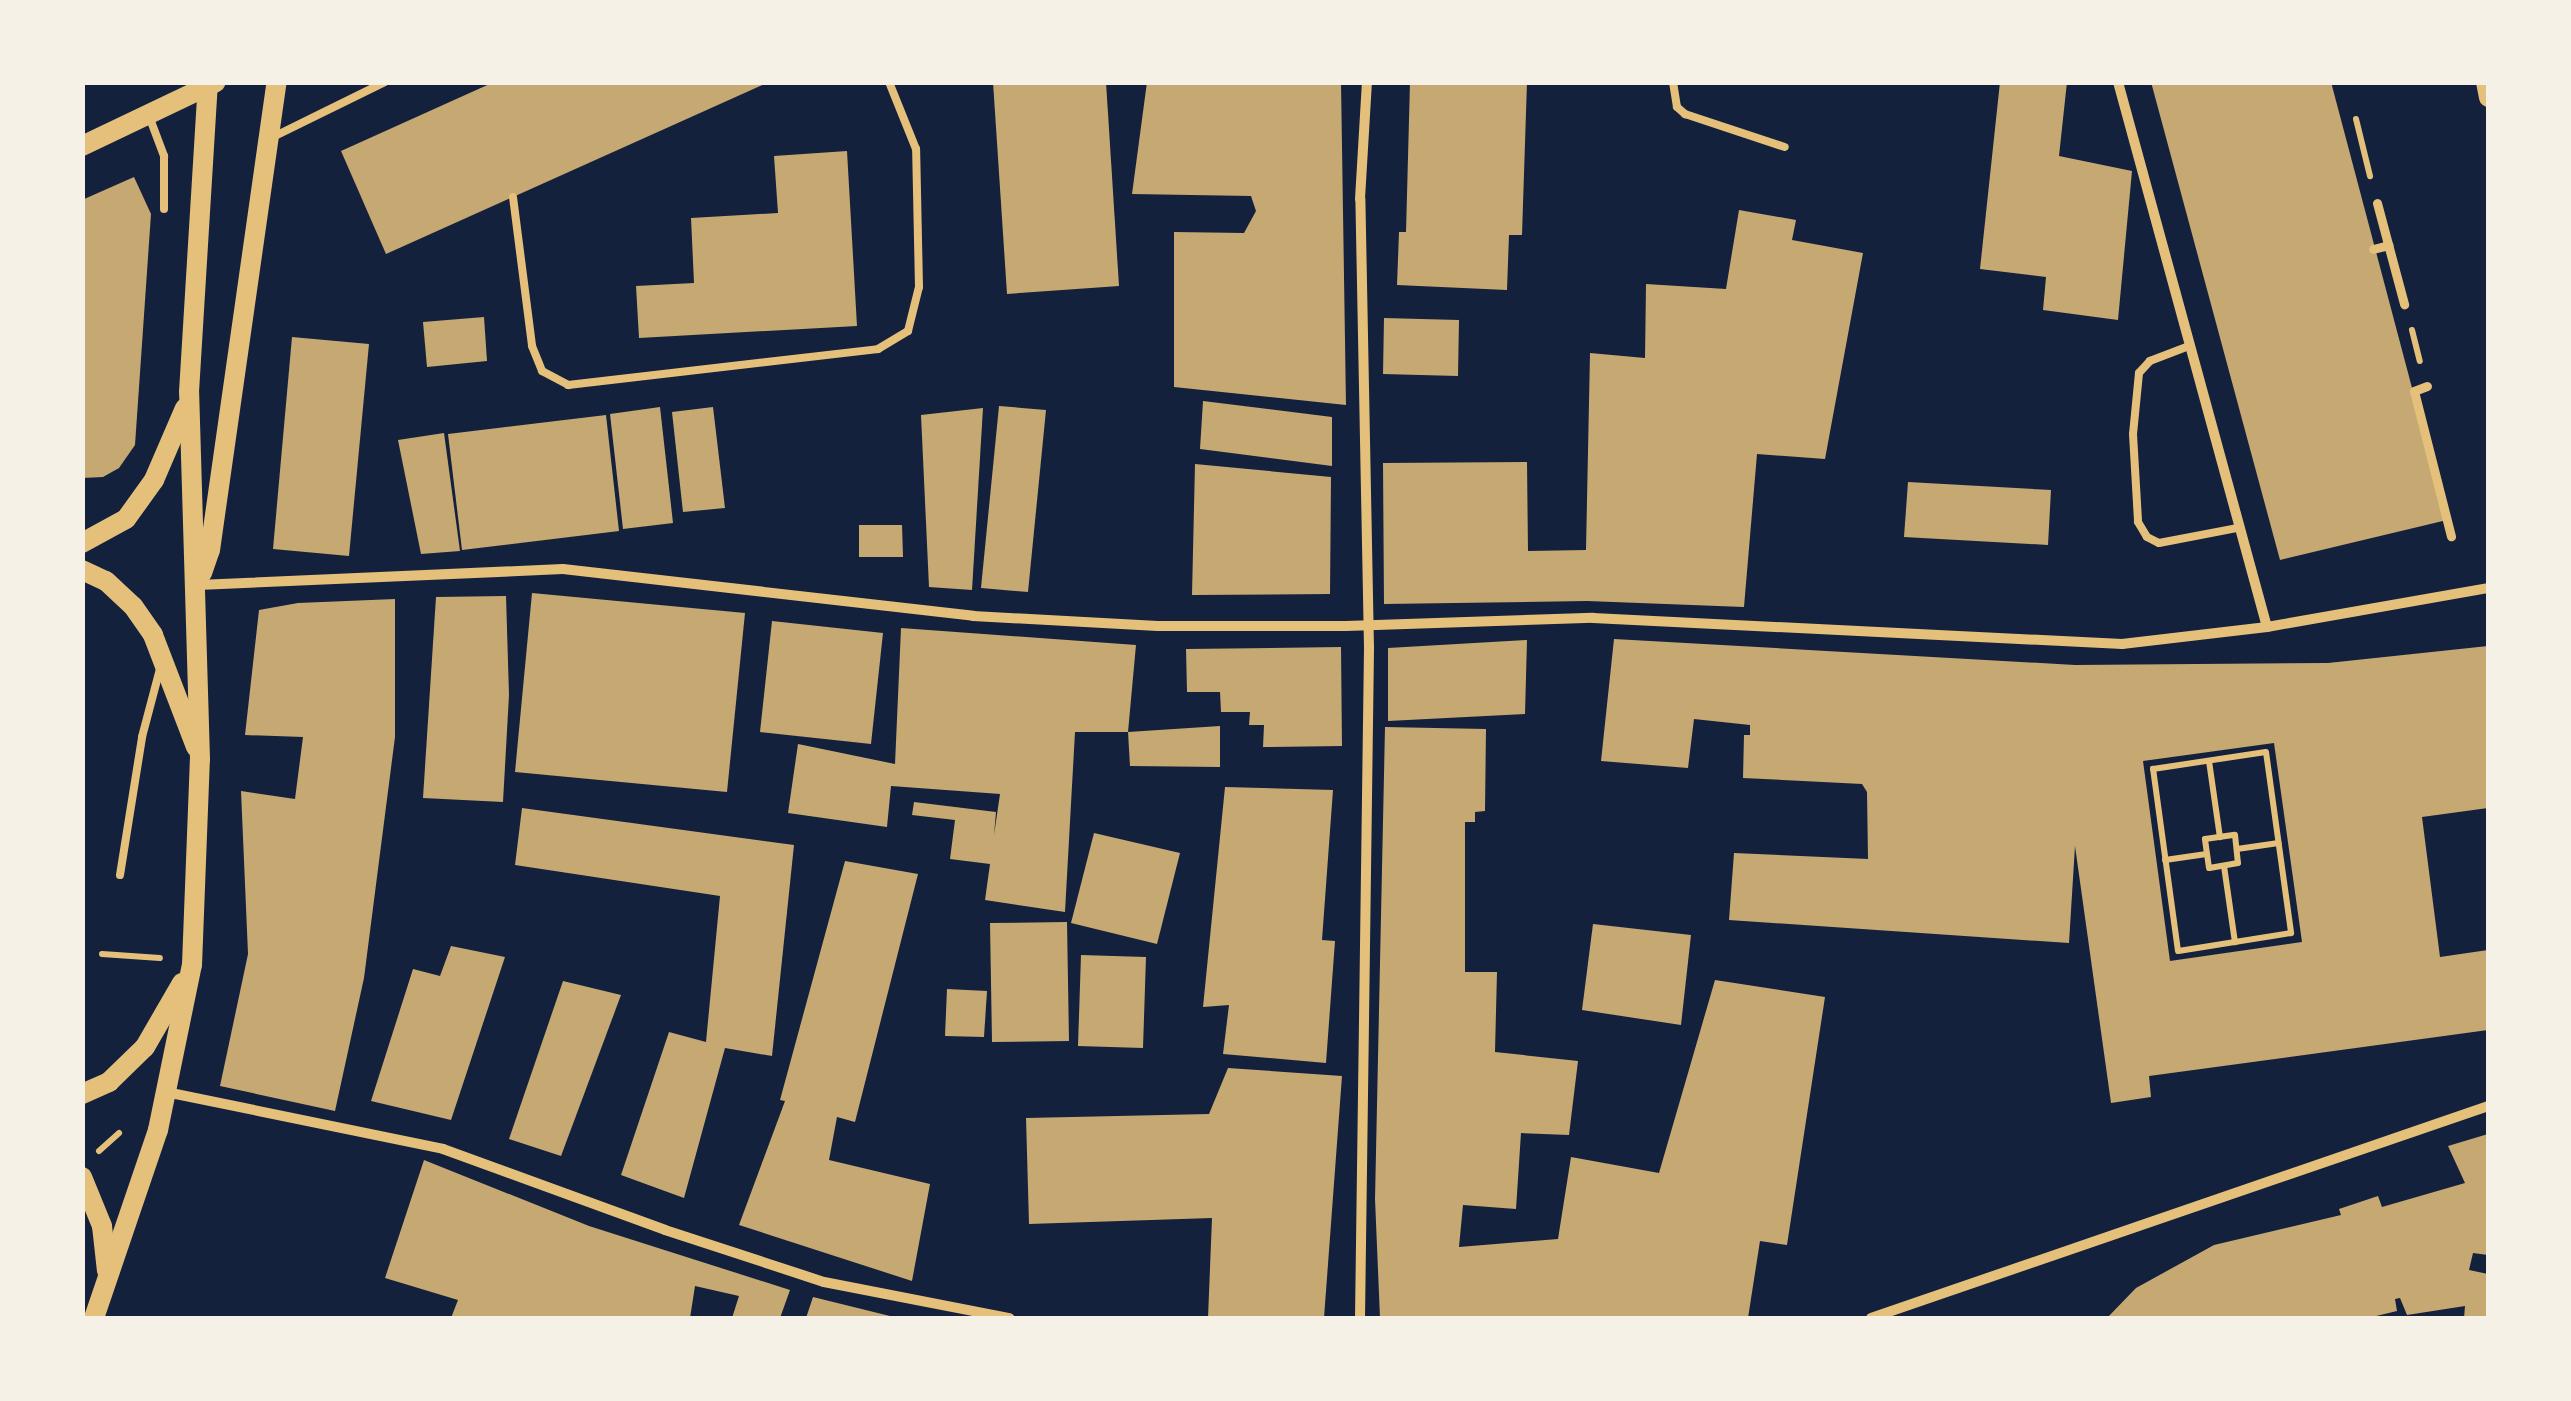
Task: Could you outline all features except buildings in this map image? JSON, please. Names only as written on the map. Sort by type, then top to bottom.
[{"type":"main road","points":[[94,1318],[158,1130],[192,965],[200,758],[198,584],[189,392],[208,82]]},
{"type":"main road","points":[[82,146],[216,82]]},
{"type":"main road","points":[[198,584],[210,550],[277,82]]},
{"type":"main road","points":[[82,543],[126,519],[180,428],[189,392]]},
{"type":"main road","points":[[82,570],[106,581],[132,606],[153,635],[200,758]]},
{"type":"main road","points":[[82,1094],[109,1082],[145,1047],[192,965]]},
{"type":"main road","points":[[82,1176],[102,1226],[108,1278]]},
{"type":"street","points":[[1360,1318],[1369,624],[1360,198],[1366,82]]},
{"type":"street","points":[[2118,82],[2267,627]]},
{"type":"street","points":[[2485,82],[2488,98]]},
{"type":"street","points":[[2376,203],[2404,304]]},
{"type":"street","points":[[2373,249],[2388,245]]},
{"type":"street","points":[[2427,386],[2414,390],[2451,536]]},
{"type":"street","points":[[198,584],[562,570],[973,616],[1158,626],[1592,618],[2122,644],[2267,627],[2488,588]]},
{"type":"street","points":[[166,1092],[443,1148],[665,1230],[824,1282],[1010,1318]]},
{"type":"street","points":[[1871,1318],[2488,1106]]},
{"type":"lane","points":[[269,138],[384,82]]},
{"type":"lane","points":[[513,197],[532,346],[542,371],[568,385],[878,349],[908,331],[919,288],[916,149],[889,82]]},
{"type":"lane","points":[[1673,82],[1673,96],[1685,114],[1785,147]]},
{"type":"lane","points":[[149,115],[164,156],[164,209]]},
{"type":"lane","points":[[2189,346],[2150,361],[2139,373],[2133,434],[2138,522],[2147,537],[2159,543],[2237,528]]},
{"type":"lane","points":[[120,875],[142,736],[161,663]]},
{"type":"path","points":[[2356,118],[2376,203]]},
{"type":"path","points":[[2404,304],[2427,386]]},
{"type":"path","points":[[2245,751],[2266,752],[2292,933],[2178,950],[2152,769],[2209,760],[2245,751]]},
{"type":"path","points":[[2209,760],[2220,837]]},
{"type":"path","points":[[2234,835],[2238,863],[2209,868],[2205,839],[2220,837],[2234,835]]},
{"type":"path","points":[[2236,850],[2278,844]]},
{"type":"path","points":[[2165,860],[2207,854]]},
{"type":"path","points":[[2224,866],[2235,942]]},
{"type":"path","points":[[93,1156],[128,1125]]}]
